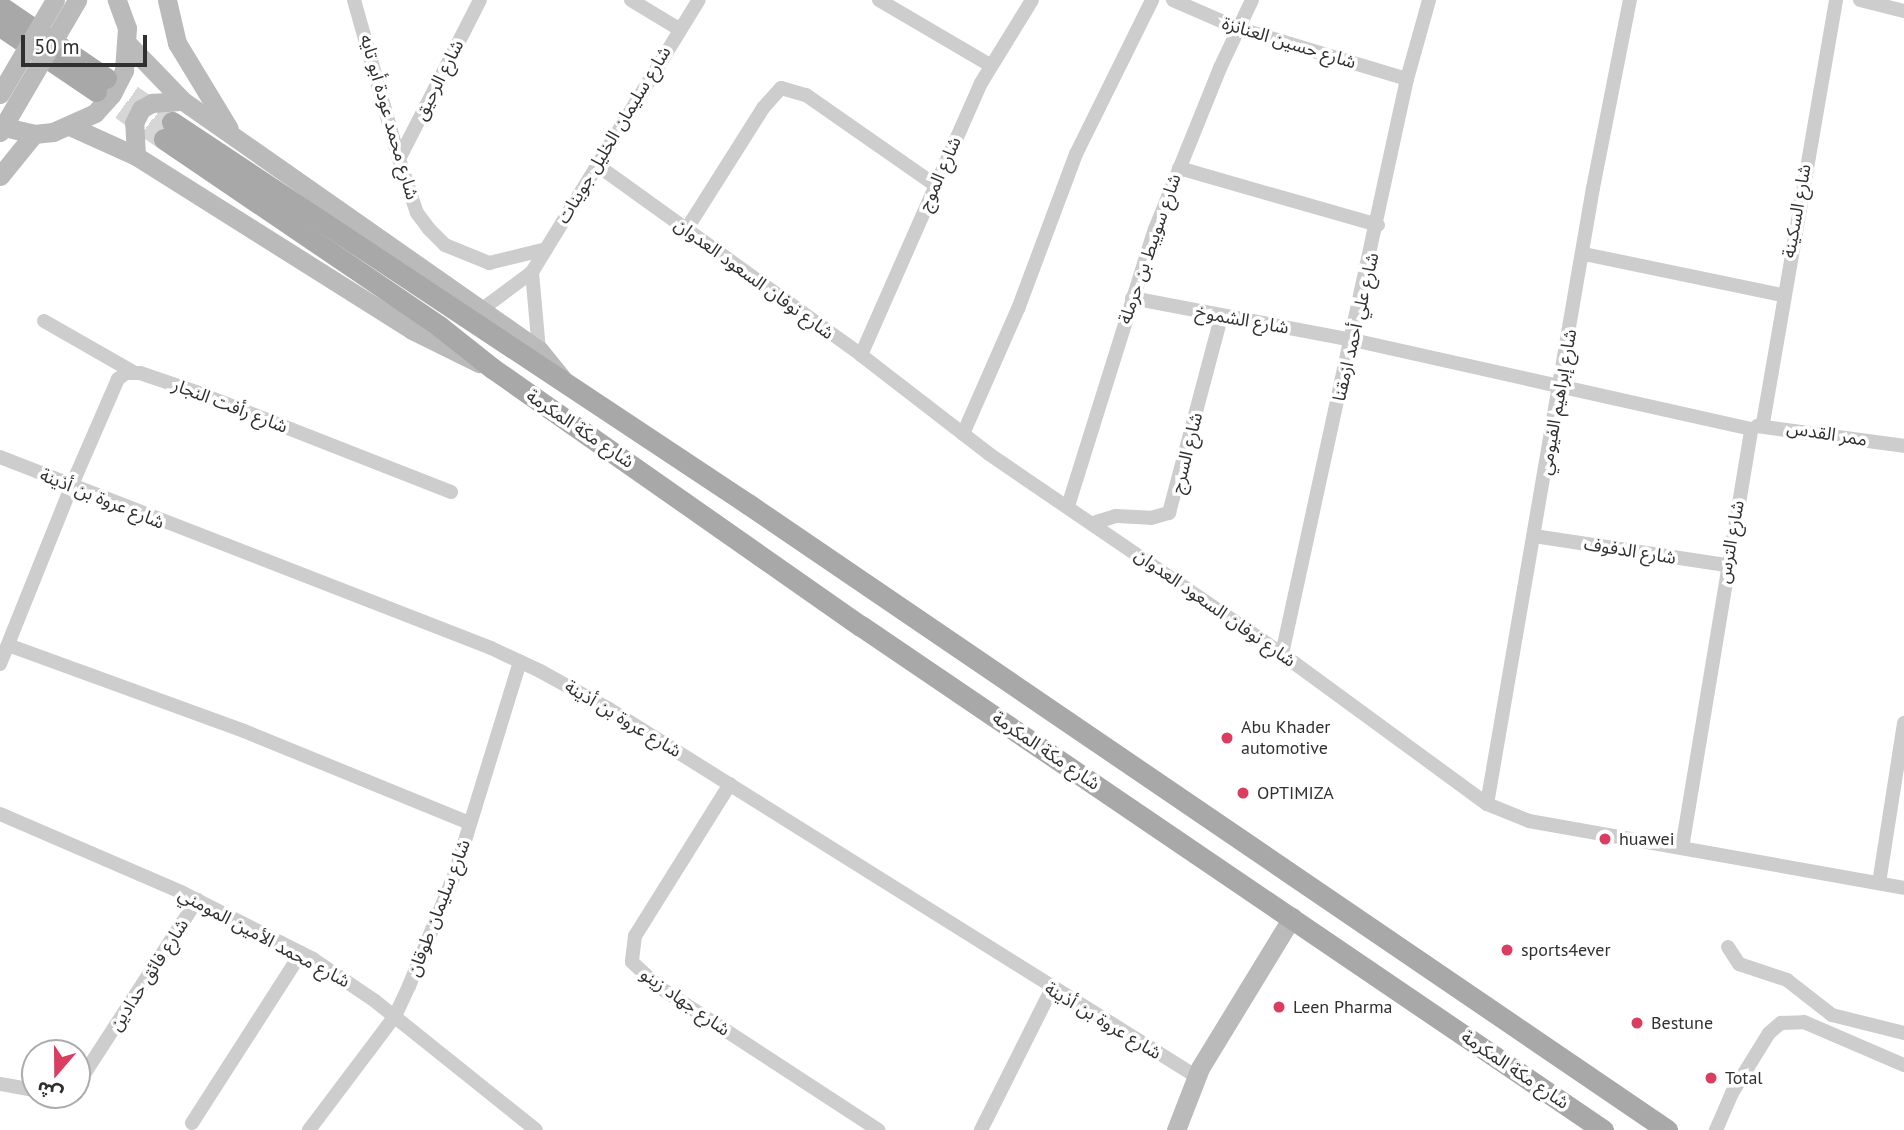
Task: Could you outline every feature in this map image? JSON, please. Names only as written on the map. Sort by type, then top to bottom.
[{"type":"main road","points":[[0,6],[101,85],[0,26]]},
{"type":"main road","name":"شارع مكة المكرمة","points":[[1603,1130],[870,632],[492,368],[439,326],[168,130],[564,382],[1667,1130]]},
{"type":"street","points":[[0,94],[55,0]]},
{"type":"street","points":[[0,132],[77,0]]},
{"type":"street","points":[[117,0],[128,36]]},
{"type":"street","points":[[0,126],[34,134],[72,127],[95,113],[112,94],[124,71],[134,0]]},
{"type":"street","points":[[167,0],[177,43],[236,139]]},
{"type":"street","name":"شارع محمد عودة أبو تايه","points":[[354,0],[417,213],[445,245],[489,262],[545,249]]},
{"type":"street","name":"شارع الرحيق","points":[[399,159],[480,0]]},
{"type":"street","points":[[631,0],[679,29]]},
{"type":"street","name":"شارع سليمان الخليل جوينات","points":[[481,310],[532,272],[699,0]]},
{"type":"street","points":[[879,0],[990,65]]},
{"type":"street","name":"شارع الموج","points":[[861,355],[990,65],[1032,0]]},
{"type":"street","points":[[963,435],[1017,309],[1076,154],[1152,0]]},
{"type":"street","name":"شارع حسين العنانزة","points":[[1172,0],[1237,28],[1407,79]]},
{"type":"street","name":"شارع سويبط بن حرملة","points":[[1068,506],[1132,298],[1179,168],[1237,28],[1252,0]]},
{"type":"street","name":"شارع علي أحمد ازمقنا","points":[[1282,654],[1378,225],[1407,79],[1429,0]]},
{"type":"street","name":"شارع إبراهيم الفيومي","points":[[1487,804],[1630,0]]},
{"type":"street","name":"شارع السكينة","points":[[1757,426],[1836,0]]},
{"type":"street","points":[[1860,0],[1904,11]]},
{"type":"street","name":"شارع مكة المكرمة","points":[[128,36],[183,101],[539,350],[564,382]]},
{"type":"street","points":[[687,230],[763,108],[781,88],[806,95],[935,185]]},
{"type":"street","points":[[136,156],[134,123],[141,109],[152,103],[183,101]]},
{"type":"street","name":"شارع مكة المكرمة","points":[[72,127],[136,156],[438,345],[492,368]]},
{"type":"street","points":[[0,176],[34,134]]},
{"type":"street","name":"شارع نوفان السعود العدوان","points":[[597,165],[861,355],[963,435],[1282,654],[1487,804],[1529,821],[1904,888]]},
{"type":"street","points":[[1179,168],[1378,225]]},
{"type":"street","points":[[1584,254],[1782,295]]},
{"type":"street","points":[[532,272],[539,350]]},
{"type":"street","name":"شارع الشموخ","points":[[1132,298],[1353,340],[1561,388]]},
{"type":"street","name":"شارع السرج","points":[[1093,523],[1116,516],[1151,518],[1170,513],[1221,317]]},
{"type":"street","name":"شارع رأفت النجار","points":[[44,321],[133,372],[195,392],[451,492]]},
{"type":"street","points":[[0,664],[71,486],[118,380],[133,372]]},
{"type":"street","points":[[1561,388],[1757,426]]},
{"type":"street","name":"ممر القدس","points":[[1757,426],[1904,446]]},
{"type":"street","name":"شارع الترس","points":[[1682,848],[1726,565],[1757,426]]},
{"type":"street","name":"شارع عروة بن أذينة","points":[[0,457],[520,662],[609,709],[1051,990],[1197,1077]]},
{"type":"street","name":"شارع الدفوف","points":[[1534,536],[1726,565]]},
{"type":"street","points":[[8,645],[244,731],[470,823]]},
{"type":"street","name":"شارع سليمان طوقان","points":[[309,1130],[395,1016],[440,915],[520,662]]},
{"type":"street","points":[[1879,883],[1904,723]]},
{"type":"street","name":"شارع جهاد زينو","points":[[730,784],[635,936],[632,962],[659,987],[878,1130]]},
{"type":"street","name":"شارع محمد الأمين المومني","points":[[0,814],[197,900],[301,953],[395,1016],[536,1130]]},
{"type":"street","name":"شارع فائق حدادين","points":[[91,1063],[197,900]]},
{"type":"street","points":[[1176,1130],[1197,1077],[1292,917]]},
{"type":"street","points":[[1728,947],[1739,964],[1787,980],[1832,1015],[1904,1032]]},
{"type":"street","points":[[192,1123],[301,953]]},
{"type":"street","points":[[981,1130],[1051,990]]},
{"type":"street","points":[[1716,1130],[1732,1093],[1769,1033],[1781,1023],[1804,1022],[1904,1065]]},
{"type":"street","points":[[0,1084],[21,1088]]},
{"type":"tunnel","points":[[106,78],[172,122]]},
{"type":"tunnel","points":[[96,91],[164,139]]},
{"type":"place","name":"Abu Khader automotive","points":[[1227,738]]},
{"type":"place","name":"OPTIMIZA","points":[[1243,793]]},
{"type":"place","name":"huawei","points":[[1605,839]]},
{"type":"place","name":"sports4ever","points":[[1507,950]]},
{"type":"place","name":"Leen Pharma","points":[[1279,1007]]},
{"type":"place","name":"Bestune","points":[[1637,1023]]},
{"type":"place","name":"Total","points":[[1711,1078]]}]
